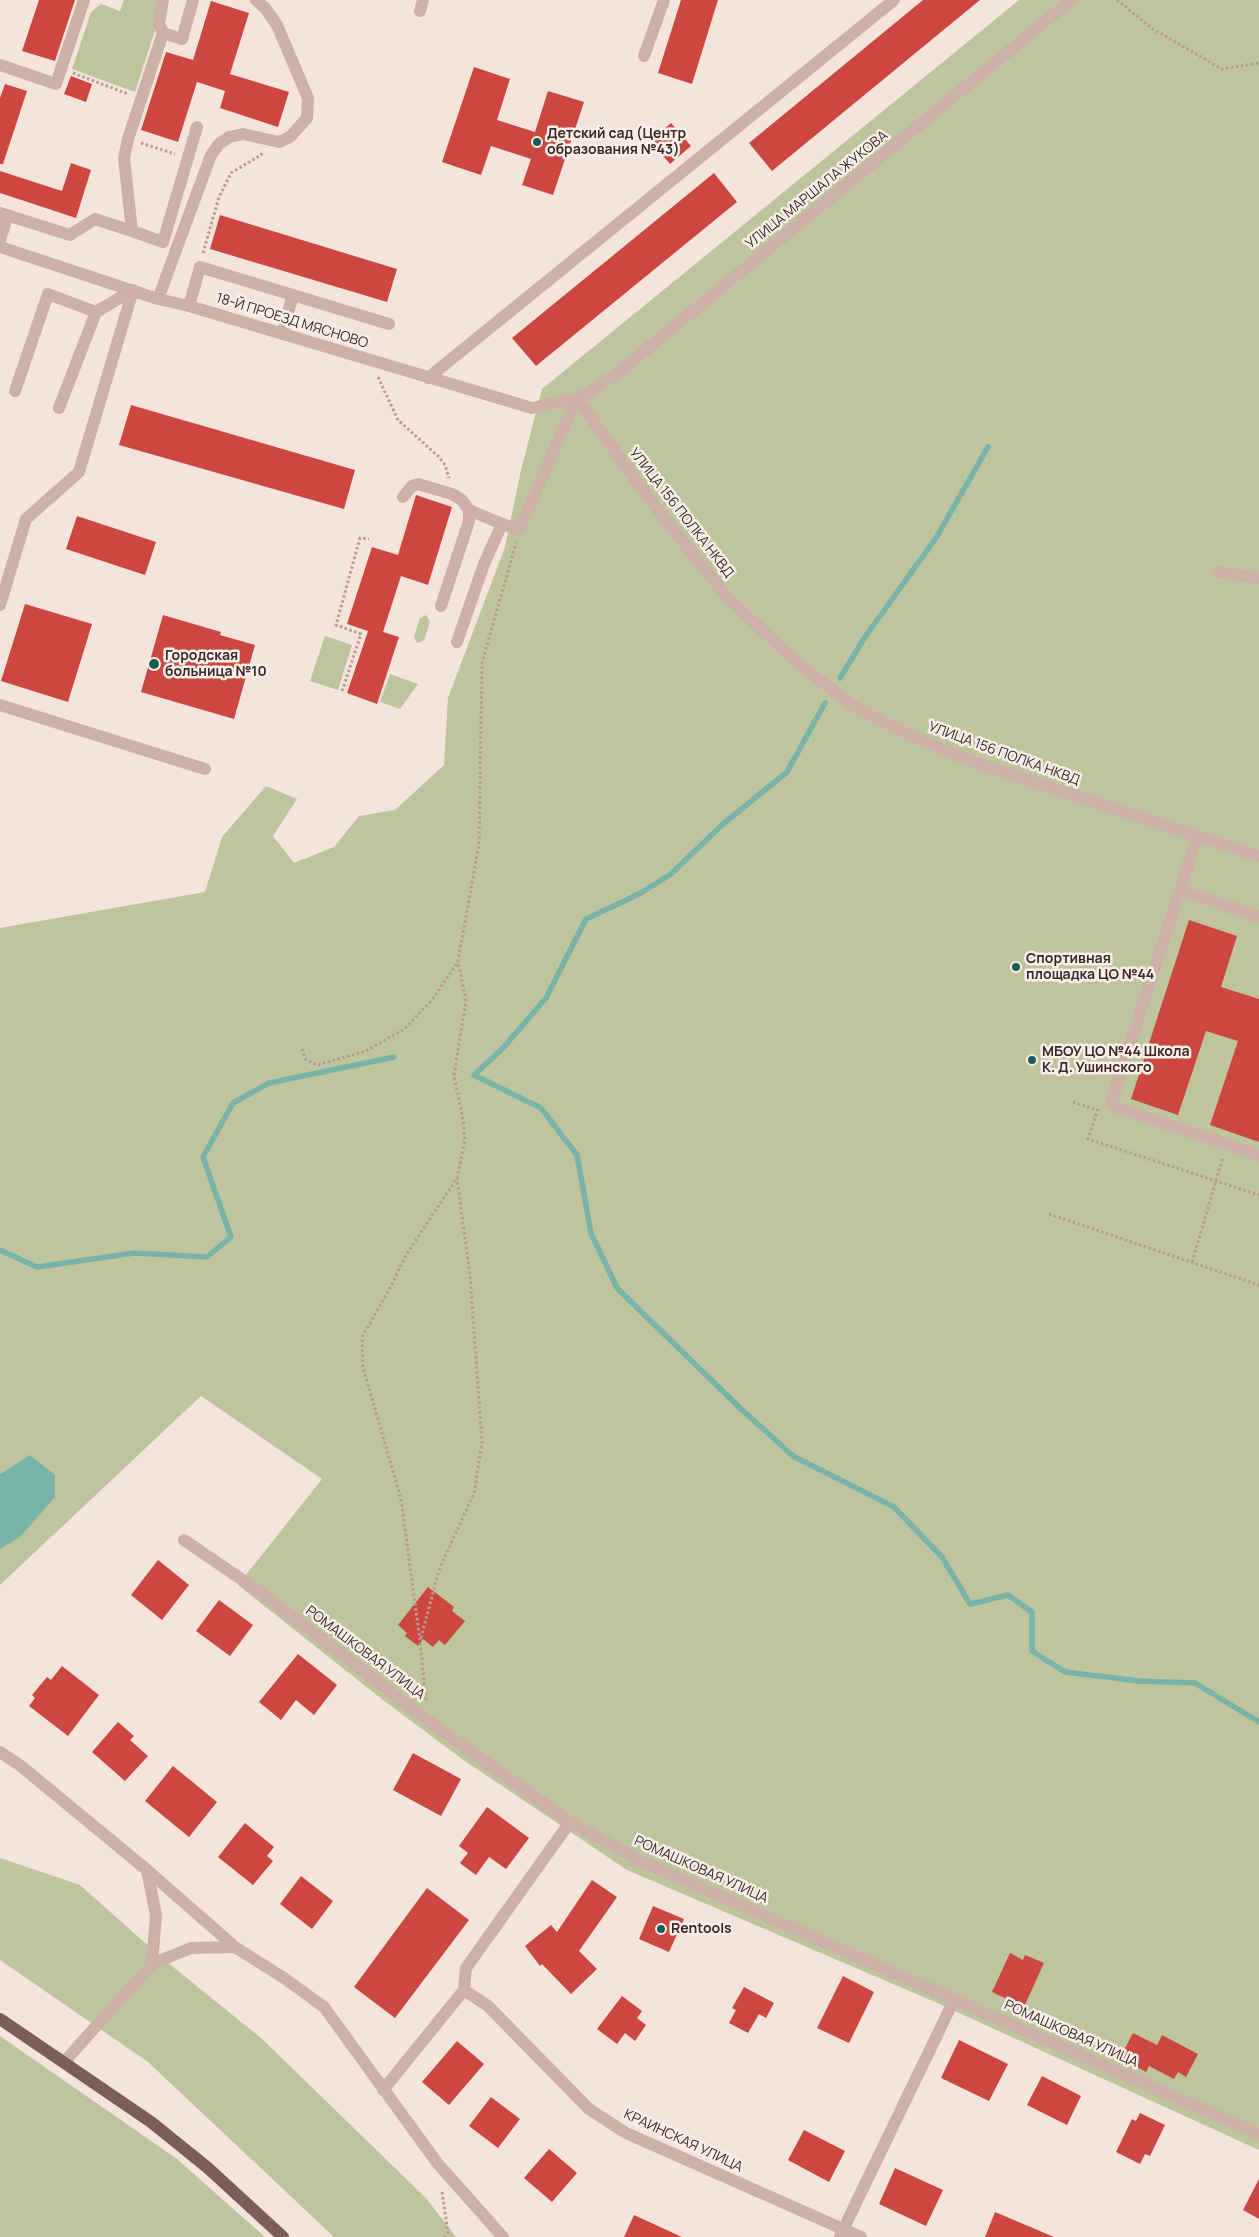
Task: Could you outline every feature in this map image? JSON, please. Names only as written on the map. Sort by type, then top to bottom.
[{"type":"main road","points":[[0,2019],[64,2062],[172,2140],[215,2175],[283,2237]]},
{"type":"street","points":[[0,64],[56,84],[84,0]]},
{"type":"street","points":[[132,231],[124,158],[128,138],[163,33],[159,24],[163,0]]},
{"type":"street","points":[[163,33],[182,39],[193,0]]},
{"type":"street","points":[[158,299],[211,155],[219,144],[229,137],[243,134],[279,142],[290,138],[307,118],[309,110],[308,98],[277,25],[265,8],[256,0]]},
{"type":"street","points":[[644,56],[664,0]]},
{"type":"street","points":[[428,378],[894,0]]},
{"type":"street","name":"УЛИЦА МАРШАЛА ЖУКОВА","points":[[577,398],[614,376],[1071,0]]},
{"type":"street","points":[[0,240],[4,214],[70,235],[96,219],[163,242],[197,127]]},
{"type":"street","name":"18-Й ПРОЕЗД МЯСНОВО","points":[[0,247],[40,262],[158,299],[188,306],[532,408],[577,398]]},
{"type":"street","points":[[188,306],[200,267],[389,324]]},
{"type":"street","points":[[59,408],[96,312],[134,290]]},
{"type":"street","points":[[0,605],[26,519],[79,472],[134,290]]},
{"type":"street","points":[[15,391],[48,294],[96,312]]},
{"type":"street","points":[[282,334],[294,296]]},
{"type":"street","points":[[403,497],[412,486],[418,484],[447,492],[462,500],[469,510],[520,530],[577,398]]},
{"type":"street","name":"УЛИЦА 156 ПОЛКА НКВД","points":[[577,398],[644,492],[725,595],[796,662],[856,708],[916,738],[979,764],[1259,856]]},
{"type":"street","points":[[441,606],[469,521],[469,510]]},
{"type":"street","points":[[458,642],[484,564],[502,524]]},
{"type":"street","points":[[1218,572],[1259,578]]},
{"type":"street","points":[[0,705],[205,769]]},
{"type":"street","points":[[1197,836],[1112,1104],[1116,1107],[1259,1155]]},
{"type":"street","points":[[1180,890],[1259,917]]},
{"type":"street","name":"РОМАШКОВАЯ УЛИЦА","points":[[184,1540],[263,1594],[427,1720],[570,1822],[643,1862],[1259,2134]]},
{"type":"street","points":[[0,1752],[21,1766],[147,1870],[235,1948],[284,1978],[324,2008],[438,2164],[503,2237]]},
{"type":"street","points":[[383,2090],[464,1990],[466,1968],[570,1822]]},
{"type":"street","points":[[147,1870],[156,1915],[152,1964]]},
{"type":"street","points":[[64,2062],[152,1964],[191,1948],[235,1948]]},
{"type":"street","name":"КРАИНСКАЯ УЛИЦА","points":[[464,1990],[488,2006],[589,2109],[626,2133],[841,2233],[861,2237]]},
{"type":"street","points":[[841,2233],[954,2000]]},
{"type":"path","points":[[1117,0],[1153,29],[1222,68],[1259,62]]},
{"type":"path","points":[[61,69],[141,99]]},
{"type":"path","points":[[128,138],[188,158]]},
{"type":"path","points":[[200,267],[219,198],[231,173],[260,156],[265,139]]},
{"type":"path","points":[[371,360],[398,420],[439,457],[445,465],[449,483],[447,492]]},
{"type":"path","points":[[420,1641],[439,1570],[474,1493],[482,1442],[470,1275],[457,1178],[465,1140],[454,1076],[466,1001],[458,961],[479,844],[482,663],[520,530]]},
{"type":"path","points":[[342,691],[361,634],[336,625],[360,538],[369,539]]},
{"type":"path","points":[[302,1049],[305,1059],[317,1065],[366,1050],[404,1029],[431,1001],[458,961]]},
{"type":"path","points":[[1116,969],[1150,981]]},
{"type":"path","points":[[1073,1102],[1096,1110],[1112,1104]]},
{"type":"path","points":[[1096,1110],[1088,1139],[1259,1195]]},
{"type":"path","points":[[1192,1262],[1226,1145]]},
{"type":"path","points":[[427,1720],[420,1641],[400,1499],[363,1367],[362,1337],[389,1290],[406,1255],[457,1178]]},
{"type":"path","points":[[1049,1214],[1259,1285]]},
{"type":"path","points":[[441,2190],[448,2233],[445,2237]]},
{"type":"green space","points":[[124,0],[165,0],[135,92],[72,69],[91,12],[101,4],[120,11]]},
{"type":"green space","points":[[1019,0],[1259,0],[1259,2150],[935,2002],[627,1870],[462,1759],[383,1700],[238,1585],[322,1479],[201,1396],[0,1585],[0,928],[205,892],[222,837],[266,786],[297,799],[273,836],[294,863],[334,847],[359,816],[395,810],[444,765],[448,698],[505,547],[521,470],[542,389]]},
{"type":"green space","points":[[426,615],[430,622],[424,640],[417,643],[414,637],[420,618]]},
{"type":"green space","points":[[325,636],[352,645],[338,690],[310,681]]},
{"type":"green space","points":[[390,674],[418,684],[400,709],[380,702]]},
{"type":"green space","points":[[0,1858],[80,1885],[162,1958],[261,2038],[426,2198],[456,2237],[334,2237],[148,2062],[0,1960]]},
{"type":"green space","points":[[0,2036],[177,2159],[265,2237],[0,2237]]},
{"type":"water","points":[[30,1455],[55,1475],[55,1497],[20,1537],[0,1549],[0,1474]]},
{"type":"building","points":[[39,0],[75,0],[55,61],[22,51]]},
{"type":"building","points":[[681,0],[718,0],[692,84],[658,73]]},
{"type":"building","points":[[923,0],[980,0],[772,171],[749,143]]},
{"type":"building","points":[[211,1],[249,13],[230,74],[289,92],[278,127],[220,108],[225,91],[197,82],[178,142],[141,130],[166,52],[193,60]]},
{"type":"building","points":[[474,67],[510,79],[497,120],[535,132],[548,91],[584,102],[553,195],[522,185],[531,159],[491,146],[481,175],[442,162]]},
{"type":"building","points":[[71,76],[92,84],[86,102],[64,94]]},
{"type":"building","points":[[5,84],[27,91],[3,164],[0,164],[0,98]]},
{"type":"building","points":[[671,123],[691,146],[670,164],[650,141]]},
{"type":"building","points":[[71,163],[91,170],[76,218],[0,193],[0,171],[62,191]]},
{"type":"building","points":[[714,173],[737,202],[536,366],[512,338]]},
{"type":"building","points":[[220,215],[397,269],[387,302],[210,249]]},
{"type":"building","points":[[131,405],[355,470],[344,509],[119,445]]},
{"type":"building","points":[[416,495],[452,507],[428,585],[401,576],[383,632],[399,637],[377,704],[347,693],[368,631],[347,624],[372,547],[398,555]]},
{"type":"building","points":[[77,516],[156,542],[145,575],[66,549]]},
{"type":"building","points":[[25,604],[92,624],[68,702],[1,681]]},
{"type":"building","points":[[163,615],[221,632],[220,635],[255,645],[234,719],[141,692]]},
{"type":"building","points":[[1189,920],[1237,936],[1221,987],[1259,999],[1259,1142],[1210,1125],[1238,1041],[1206,1031],[1178,1115],[1131,1099]]},
{"type":"building","points":[[158,1560],[189,1585],[162,1620],[131,1595]]},
{"type":"building","points":[[428,1587],[454,1607],[452,1611],[465,1621],[445,1645],[439,1640],[433,1647],[423,1639],[418,1646],[405,1636],[407,1633],[398,1625]]},
{"type":"building","points":[[219,1600],[253,1625],[230,1656],[196,1631]]},
{"type":"building","points":[[298,1654],[337,1685],[314,1715],[296,1700],[281,1720],[259,1702]]},
{"type":"building","points":[[62,1666],[99,1695],[68,1736],[29,1706],[35,1698],[32,1695],[47,1677],[51,1680]]},
{"type":"building","points":[[118,1722],[134,1736],[130,1740],[148,1756],[125,1781],[92,1752]]},
{"type":"building","points":[[413,1753],[461,1779],[441,1816],[393,1790]]},
{"type":"building","points":[[173,1766],[217,1802],[189,1837],[145,1801]]},
{"type":"building","points":[[487,1807],[529,1838],[506,1869],[489,1857],[476,1875],[460,1863],[468,1853],[459,1846]]},
{"type":"building","points":[[245,1823],[274,1847],[267,1856],[273,1861],[253,1885],[218,1857]]},
{"type":"building","points":[[301,1876],[333,1901],[312,1929],[280,1904]]},
{"type":"building","points":[[592,1880],[617,1897],[579,1951],[597,1969],[571,1994],[542,1964],[540,1966],[525,1946],[551,1925],[557,1932]]},
{"type":"building","points":[[427,1888],[469,1920],[395,2018],[354,1987]]},
{"type":"building","name":"Rentools","points":[[653,1906],[684,1919],[669,1952],[639,1939]]},
{"type":"building","points":[[1010,1953],[1023,1960],[1025,1955],[1044,1963],[1024,2007],[992,1992]]},
{"type":"building","points":[[843,1976],[874,1992],[849,2043],[817,2028]]},
{"type":"building","points":[[744,1987],[774,2003],[766,2018],[759,2014],[748,2033],[729,2023],[736,2010],[732,2008]]},
{"type":"building","points":[[622,1996],[642,2011],[637,2018],[646,2025],[635,2041],[625,2033],[617,2044],[597,2029]]},
{"type":"building","points":[[1133,2033],[1157,2045],[1162,2035],[1198,2054],[1186,2077],[1178,2072],[1174,2079],[1149,2066],[1146,2072],[1120,2058]]},
{"type":"building","points":[[959,2040],[1008,2064],[989,2101],[941,2078]]},
{"type":"building","points":[[457,2041],[484,2064],[449,2105],[422,2082]]},
{"type":"building","points":[[1042,2076],[1081,2096],[1067,2125],[1027,2105]]},
{"type":"building","points":[[491,2097],[520,2119],[498,2148],[469,2126]]},
{"type":"building","points":[[1140,2113],[1165,2125],[1150,2156],[1145,2154],[1140,2164],[1116,2152],[1132,2119],[1136,2121]]},
{"type":"building","points":[[804,2130],[845,2151],[829,2182],[788,2160]]},
{"type":"building","points":[[549,2149],[577,2173],[552,2202],[524,2178]]},
{"type":"building","points":[[895,2168],[943,2190],[926,2226],[879,2204]]},
{"type":"building","points":[[1259,2179],[1259,2219],[1243,2210]]},
{"type":"building","points":[[995,2212],[1054,2237],[985,2237]]},
{"type":"building","points":[[634,2215],[682,2237],[624,2237]]},
{"type":"waterway","points":[[840,678],[863,640],[936,538],[988,447]]},
{"type":"waterway","points":[[825,703],[787,772],[723,824],[671,874],[639,894],[586,919],[546,998],[503,1048],[474,1075],[541,1108],[577,1155],[591,1233],[617,1288],[740,1408],[793,1456],[894,1507],[942,1557],[970,1604],[1008,1595],[1032,1612],[1032,1651],[1065,1672],[1139,1681],[1195,1683],[1259,1722]]},
{"type":"waterway","points":[[0,1250],[37,1267],[134,1253],[207,1257],[231,1237],[203,1157],[233,1103],[269,1083],[394,1057]]},
{"type":"place","name":"Детский сад (Центр образования №43)","points":[[537,142]]},
{"type":"place","name":"Городская больница №10","points":[[154,664]]},
{"type":"place","name":"Спортивная площадка ЦО №44","points":[[1016,967]]},
{"type":"place","name":"МБОУ ЦО №44 Школа К. Д. Ушинского","points":[[1032,1060]]},
{"type":"place","name":"Rentools","points":[[661,1929]]}]
